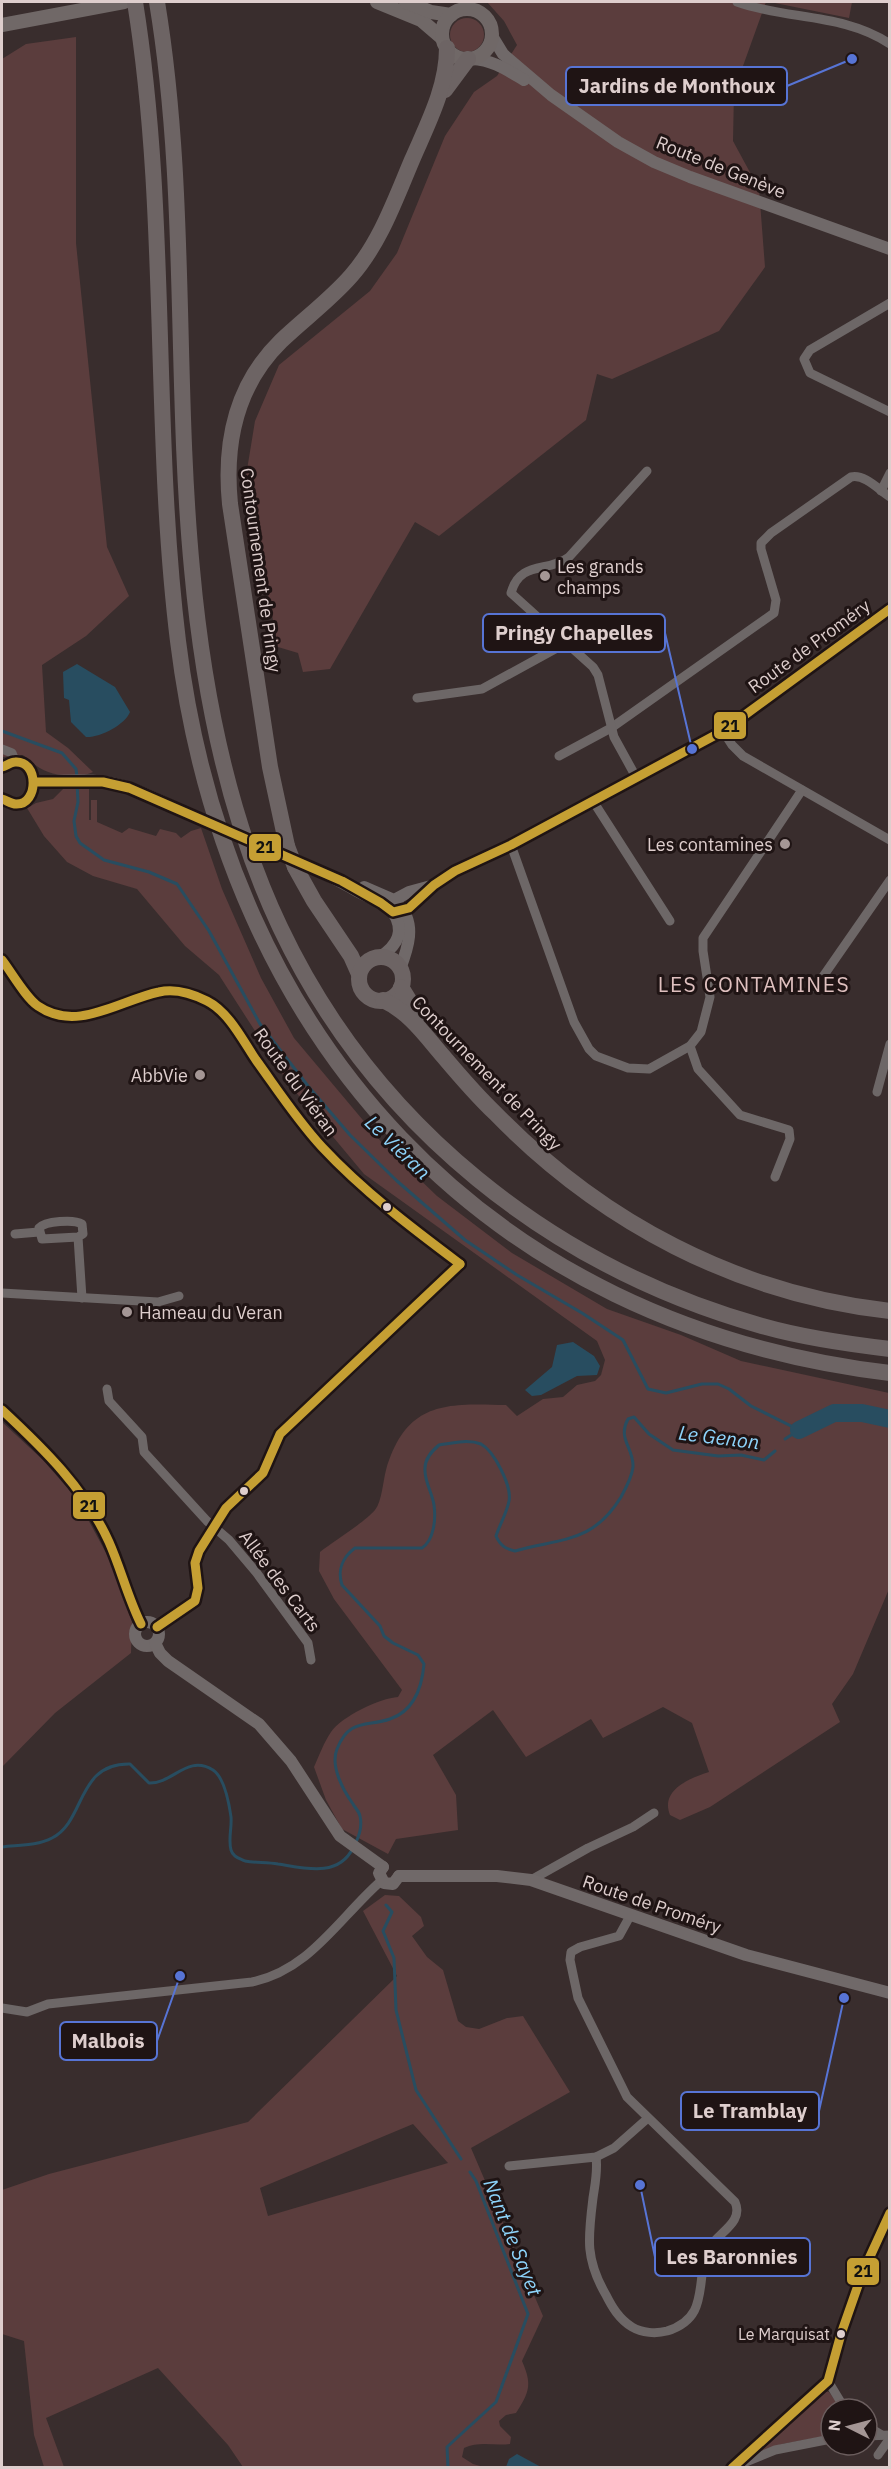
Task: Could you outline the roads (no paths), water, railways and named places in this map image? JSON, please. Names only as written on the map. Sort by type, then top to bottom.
[{"type":"highway","points":[[135,2],[146,70],[153,149],[162,456],[170,571],[179,647],[198,753],[222,838],[251,916],[296,1003],[332,1057],[381,1118],[438,1176],[493,1221],[535,1250],[604,1289],[711,1334],[790,1356],[890,1373]]},
{"type":"highway","points":[[157,2],[165,48],[173,126],[185,471],[192,568],[202,655],[215,727],[237,814],[264,889],[297,960],[317,996],[353,1049],[410,1117],[471,1176],[535,1223],[606,1266],[690,1303],[777,1330],[890,1349]]},
{"type":"highway","name":"Contournement de Pringy","points":[[401,987],[395,995],[383,1000],[376,1000],[365,993],[360,986],[360,974],[321,913],[295,867],[287,846],[270,767],[227,473],[231,435],[248,385],[269,354],[351,277],[370,251],[385,223],[435,106],[445,74],[445,43]]},
{"type":"highway","name":"Contournement de Pringy","points":[[435,106],[470,59]]},
{"type":"highway","name":"Contournement de Pringy","points":[[321,913],[356,947],[394,962],[400,969],[401,987],[417,1014],[506,1114],[563,1165],[624,1210],[686,1244],[745,1269],[819,1291],[890,1303]]},
{"type":"highway","points":[[360,974],[365,963],[378,957]]},
{"type":"highway","name":"Contournement de Pringy","points":[[383,1000],[407,1015],[489,1107],[529,1147],[585,1192],[635,1226],[685,1252],[749,1279],[822,1300],[890,1311]]},
{"type":"main road","points":[[2,25],[118,2]]},
{"type":"main road","points":[[377,2],[421,20],[456,57],[470,59],[486,51],[492,36],[491,28],[482,14],[466,9],[451,15],[430,12],[406,2]]},
{"type":"main road","points":[[445,43],[443,29],[451,15]]},
{"type":"street","points":[[737,2],[858,27],[877,35],[890,44]]},
{"type":"street","name":"Route de Genève","points":[[492,36],[503,54],[551,95]]},
{"type":"street","name":"Route de Genève","points":[[470,59],[497,64],[551,95],[618,142],[654,162],[890,249]]},
{"type":"street","points":[[890,303],[810,350],[804,359],[810,373],[890,412]]},
{"type":"street","points":[[636,777],[611,728],[598,675],[587,660],[511,593],[513,584],[528,570],[563,561],[569,557],[646,471]]},
{"type":"street","points":[[881,491],[890,473]]},
{"type":"street","points":[[559,756],[611,728],[774,613],[776,600],[761,549],[761,543],[765,537],[851,477],[857,476],[864,479],[890,497]]},
{"type":"street","name":"Route de Proméry","points":[[397,907],[455,871],[511,845],[723,731],[890,609]]},
{"type":"street","points":[[417,698],[482,689],[566,643]]},
{"type":"street","points":[[723,731],[743,756],[890,840]]},
{"type":"street","points":[[2,749],[12,753],[16,763]]},
{"type":"street","points":[[2,767],[16,763],[29,769],[35,782],[31,795],[21,803],[2,799]]},
{"type":"street","points":[[35,782],[103,782],[129,789],[200,819]]},
{"type":"street","points":[[511,845],[574,1022],[589,1049],[602,1060],[638,1070],[649,1069],[690,1046],[702,1032],[710,997],[703,938],[802,790]]},
{"type":"street","points":[[593,801],[670,921]]},
{"type":"street","points":[[261,844],[342,881],[382,903],[397,907],[408,919],[410,936],[400,969]]},
{"type":"street","points":[[815,988],[890,880]]},
{"type":"street","points":[[378,957],[395,945],[399,936],[397,907]]},
{"type":"street","name":"Route du Viéran","points":[[2,960],[36,1005],[50,1013],[66,1017],[86,1016],[161,991],[187,992],[210,1002],[224,1014],[287,1104],[322,1147],[392,1213],[460,1264],[286,1429],[276,1442],[263,1473],[226,1508],[215,1527]]},
{"type":"street","points":[[877,1092],[890,1044]]},
{"type":"street","points":[[690,1046],[698,1069],[740,1115],[789,1130],[790,1138],[775,1177]]},
{"type":"street","points":[[79,1222],[84,1231],[78,1237],[42,1239],[39,1232],[40,1226],[79,1222]]},
{"type":"street","points":[[15,1234],[39,1232]]},
{"type":"street","points":[[78,1237],[82,1298]]},
{"type":"street","points":[[2,1293],[158,1302],[179,1296]]},
{"type":"street","name":"Allée des Carts","points":[[107,1389],[109,1401],[142,1437],[144,1452],[229,1540],[256,1572],[308,1643],[311,1660]]},
{"type":"street","points":[[2,1410],[44,1449],[78,1489],[105,1533],[141,1624]]},
{"type":"street","points":[[157,1627],[195,1601],[198,1588],[196,1557],[215,1527]]},
{"type":"street","points":[[149,1622],[157,1627],[159,1636],[155,1643],[143,1644],[137,1639],[136,1630],[141,1624],[149,1622]]},
{"type":"street","points":[[155,1643],[158,1651],[168,1661],[251,1717],[267,1732],[291,1761],[326,1816],[346,1841],[383,1867],[393,1866],[398,1870],[399,1876],[393,1884],[381,1881],[379,1873],[383,1867]]},
{"type":"street","points":[[531,1881],[588,1848],[633,1827],[654,1813]]},
{"type":"street","name":"Route de Proméry","points":[[399,1876],[497,1876],[531,1881],[746,1955],[890,1993]]},
{"type":"street","points":[[2,2008],[27,2012],[48,2004],[252,1982],[275,1976],[289,1969],[314,1950],[381,1881]]},
{"type":"street","points":[[596,2157],[597,2171],[588,2241],[591,2265],[596,2278],[618,2315],[638,2330],[664,2332],[688,2319],[696,2307],[701,2294],[708,2251],[735,2219],[738,2211],[735,2202],[628,2100],[578,1998],[570,1960],[572,1952],[576,1948],[619,1936],[630,1916]]},
{"type":"street","points":[[509,2166],[596,2157],[614,2148],[648,2118]]},
{"type":"street","points":[[732,2468],[828,2381],[841,2334],[862,2274],[890,2212]]},
{"type":"street","points":[[828,2381],[838,2397]]},
{"type":"street","points":[[879,2453],[887,2436]]},
{"type":"street","points":[[732,2468],[774,2450],[819,2441]]},
{"type":"water","points":[[77,664],[115,687],[130,712],[123,722],[111,730],[91,737],[86,737],[71,722],[69,700],[64,698],[63,672]]},
{"type":"water","points":[[573,1342],[594,1356],[600,1366],[597,1375],[577,1376],[541,1395],[532,1396],[525,1390],[552,1367],[557,1345]]},
{"type":"water","points":[[517,2454],[541,2467],[506,2467],[509,2459]]},
{"type":"waterway","name":"Le Viéran","points":[[2,731],[62,753],[76,769],[77,777]]},
{"type":"waterway","name":"Le Viéran","points":[[77,783],[78,802],[74,821],[76,836],[80,843],[104,860],[149,872],[177,884],[209,931],[260,1024],[350,1135],[397,1181],[465,1240],[623,1340],[648,1389],[666,1393],[702,1384],[718,1384],[729,1389],[751,1406],[799,1430]]},
{"type":"waterway","name":"Le Viéran","points":[[799,1430],[834,1413],[862,1413],[890,1419]]},
{"type":"waterway","name":"Le Genon","points":[[356,1842],[359,1836],[360,1816],[345,1792],[336,1770],[337,1749],[347,1732],[353,1728],[390,1719],[405,1710],[419,1689],[424,1664],[418,1655],[384,1636],[380,1626],[342,1585],[341,1569],[347,1555],[355,1548],[422,1548],[426,1544],[432,1535],[435,1516],[425,1464],[436,1447],[449,1443],[471,1442],[481,1444],[491,1454],[505,1478],[509,1495],[507,1509],[496,1536],[503,1546],[515,1551],[562,1540],[588,1531],[610,1512],[623,1494],[633,1467],[624,1432],[628,1419],[634,1417],[649,1434],[673,1450],[718,1456],[741,1455],[764,1460],[775,1451]]},
{"type":"waterway","name":"Le Genon","points":[[785,1439],[799,1430]]},
{"type":"waterway","name":"Le Genon","points":[[2,1847],[34,1844],[52,1838],[63,1830],[91,1782],[100,1773],[113,1766],[130,1764],[149,1783],[158,1782],[195,1765],[213,1770],[221,1779],[228,1798],[231,1817],[231,1850],[235,1856],[245,1861],[320,1869],[339,1864],[353,1848]]},
{"type":"waterway","name":"Nant de Sayet","points":[[386,1905],[392,1912],[383,1931],[394,1958],[396,2010],[416,2090],[461,2159]]},
{"type":"waterway","name":"Nant de Sayet","points":[[448,2468],[447,2447],[496,2402],[528,2314],[476,2181],[470,2172]]},
{"type":"tunnel","points":[[200,819],[249,839]]},
{"type":"place","name":"Jardins de Monthoux","points":[[852,59]]},
{"type":"place","name":"Les grands champs","points":[[545,576]]},
{"type":"place","name":"Pringy Chapelles","points":[[692,749]]},
{"type":"place","name":"Les contamines","points":[[785,844]]},
{"type":"place","name":"AbbVie","points":[[200,1075]]},
{"type":"place","name":"Hameau du Veran","points":[[127,1312]]},
{"type":"place","name":"Malbois","points":[[180,1976]]},
{"type":"place","name":"Le Tramblay","points":[[844,1998]]},
{"type":"place","name":"Les Baronnies","points":[[640,2185]]},
{"type":"place","name":"Le Marquisat","points":[[841,2334]]},
{"type":"district","name":"LES CONTAMINES","points":[[754,984]]}]
